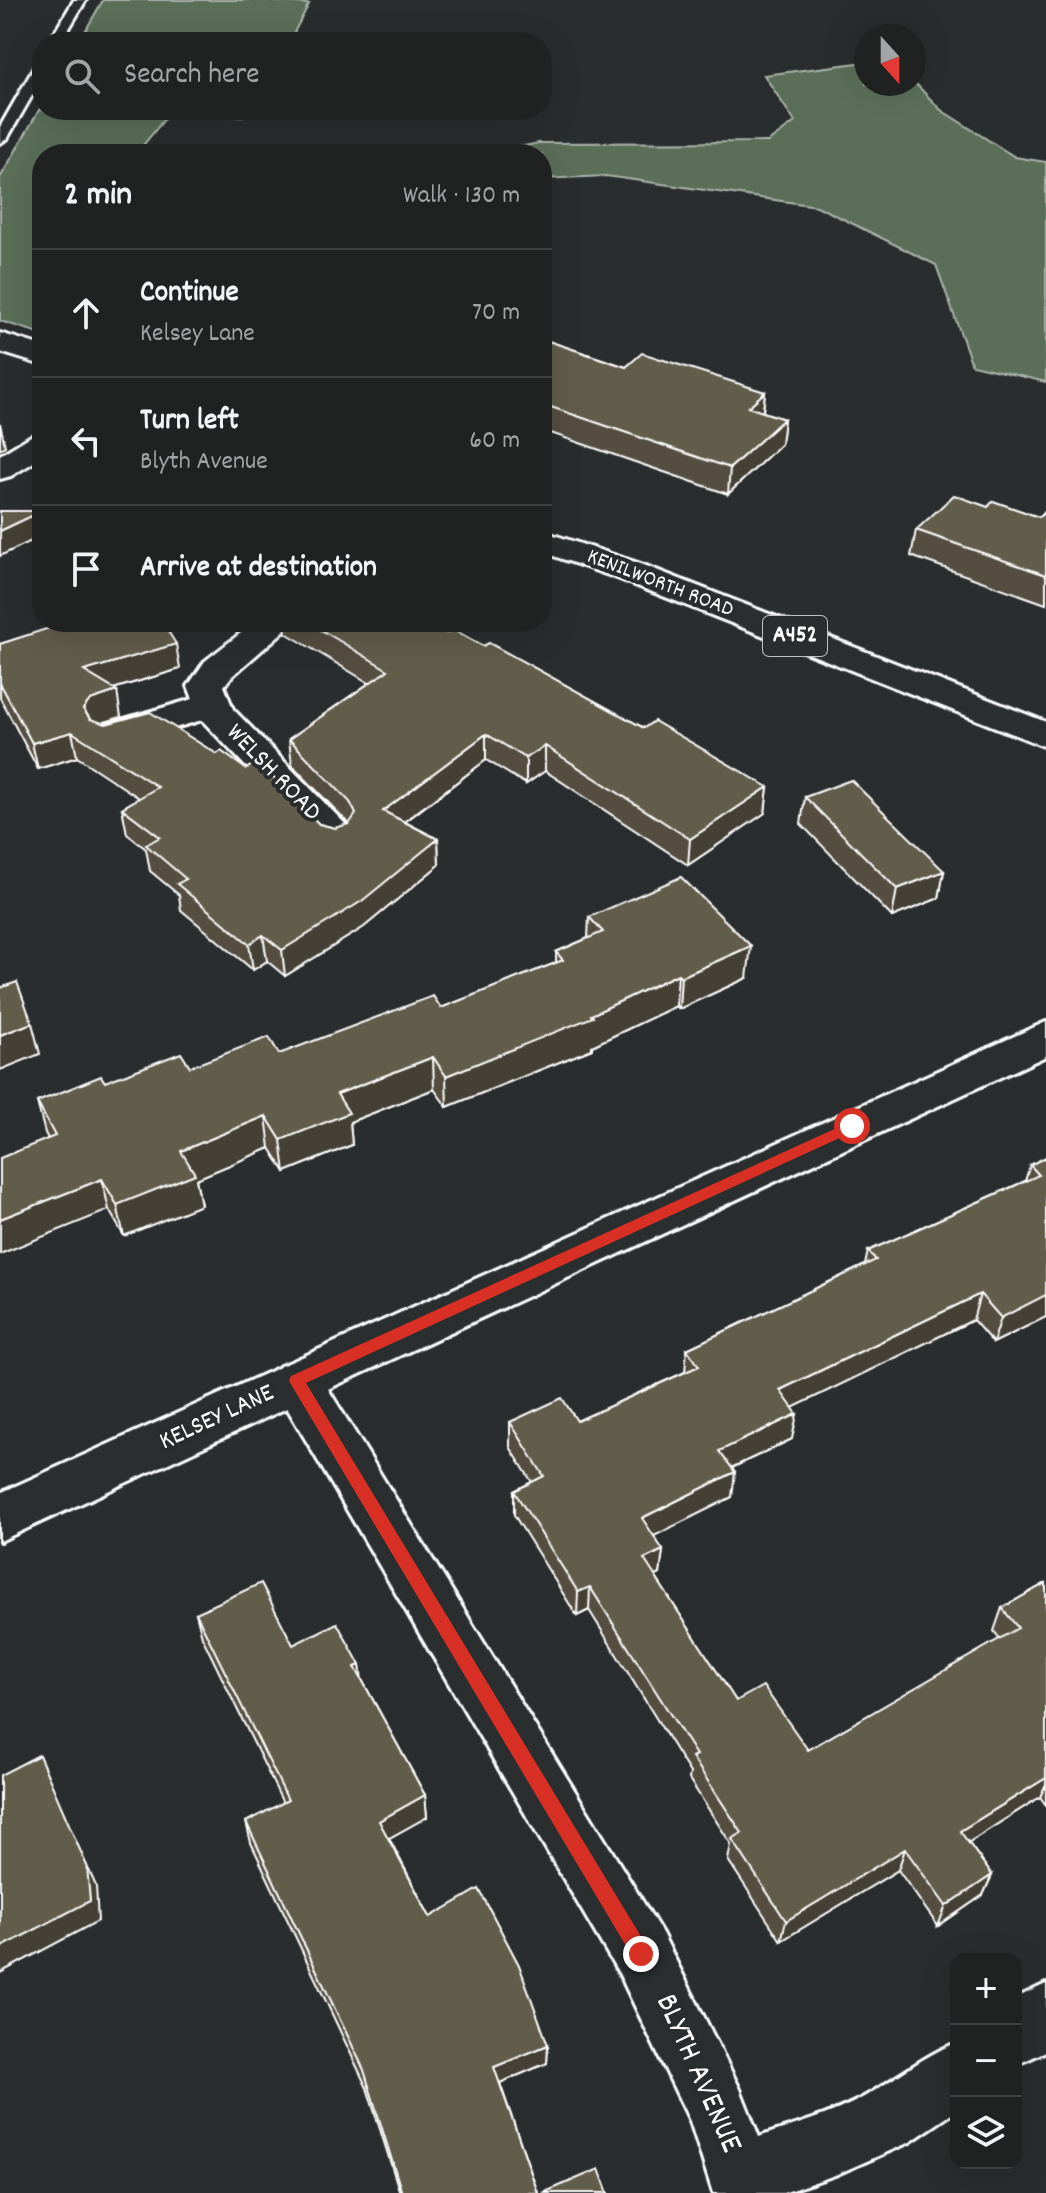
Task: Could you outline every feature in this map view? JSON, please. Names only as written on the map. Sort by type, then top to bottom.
[{"type":"main road","points":[[0,342],[32,353]]},
{"type":"main road","points":[[0,469],[32,449]]},
{"type":"main road","name":"KENILWORTH ROAD","points":[[552,544],[629,571],[1046,735]]},
{"type":"main road","name":"WELSH ROAD","points":[[264,632],[218,669],[206,686],[216,713],[336,838]]},
{"type":"main road","name":"WELSH ROAD","points":[[110,735],[213,705]]},
{"type":"main road","name":"KELSEY LANE","points":[[0,1518],[1046,1038]]},
{"type":"main road","name":"BLYTH AVENUE","points":[[297,1381],[641,1954],[718,2111],[744,2184]]},
{"type":"main road","points":[[1022,2030],[1046,2015]]},
{"type":"main road","points":[[744,2184],[887,2119],[950,2078]]},
{"type":"lane","points":[[61,32],[80,0]]},
{"type":"lane","points":[[0,139],[32,83]]},
{"type":"green space","points":[[103,0],[257,0],[309,4],[294,32],[85,32]]},
{"type":"green space","points":[[854,64],[854,96],[926,94],[941,110],[1015,157],[1046,162],[1046,382],[972,365],[936,265],[817,206],[606,176],[552,179],[552,144],[534,144],[768,142],[795,122],[764,75]]},
{"type":"green space","points":[[33,120],[164,120],[144,144],[32,144],[32,331],[0,321],[0,178]]},
{"type":"building","points":[[552,342],[626,367],[642,353],[765,392],[748,407],[784,419],[730,468],[552,407]]},
{"type":"building","points":[[954,495],[988,507],[993,501],[1039,517],[1046,511],[1046,575],[916,530]]},
{"type":"building","points":[[0,511],[32,511],[32,516],[0,531]]},
{"type":"building","points":[[37,632],[168,632],[176,644],[84,671],[117,691],[90,700],[83,709],[90,719],[106,724],[150,712],[217,754],[221,751],[246,769],[258,761],[319,824],[335,828],[349,824],[356,814],[350,802],[289,739],[388,670],[325,632],[457,632],[483,646],[489,643],[644,728],[654,721],[768,787],[690,839],[545,746],[526,758],[486,734],[383,811],[438,839],[362,901],[282,950],[263,935],[249,944],[177,884],[186,879],[146,845],[160,837],[122,808],[158,787],[72,732],[32,743],[0,683],[0,644]]},
{"type":"building","points":[[851,780],[944,871],[897,889],[805,797]]},
{"type":"building","points":[[681,877],[751,946],[681,977],[678,974],[591,1015],[593,1017],[446,1076],[433,1057],[337,1094],[349,1113],[281,1140],[266,1116],[181,1151],[195,1174],[117,1205],[102,1179],[0,1219],[0,1158],[55,1136],[37,1102],[101,1076],[105,1082],[181,1053],[190,1067],[269,1037],[279,1054],[433,996],[441,1008],[563,960],[556,952],[603,932],[589,917]]},
{"type":"building","points":[[17,982],[32,1023],[0,1035],[0,988]]},
{"type":"building","points":[[1046,1157],[1046,1295],[1001,1318],[980,1294],[780,1390],[797,1414],[719,1451],[735,1472],[642,1518],[663,1550],[644,1559],[736,1701],[763,1686],[808,1750],[1018,1628],[1002,1608],[1046,1583],[1046,1778],[960,1831],[992,1875],[946,1906],[905,1849],[786,1921],[732,1839],[742,1833],[692,1757],[696,1755],[590,1587],[578,1592],[514,1491],[544,1476],[510,1422],[562,1398],[577,1421],[699,1366],[687,1349],[876,1260],[868,1251],[1039,1175],[1030,1165]]},
{"type":"building","points":[[261,1583],[293,1645],[337,1623],[360,1665],[355,1667],[425,1795],[379,1821],[430,1917],[479,1889],[519,1965],[548,2045],[494,2067],[538,2193],[402,2193],[364,2070],[246,1822],[288,1800],[196,1613]]},
{"type":"building","points":[[39,1755],[87,1866],[90,1901],[0,1948],[0,1775]]},
{"type":"building","points":[[599,2169],[608,2193],[543,2193]]},
{"type":"route","points":[[641,1954],[297,1381],[852,1126]]}]
